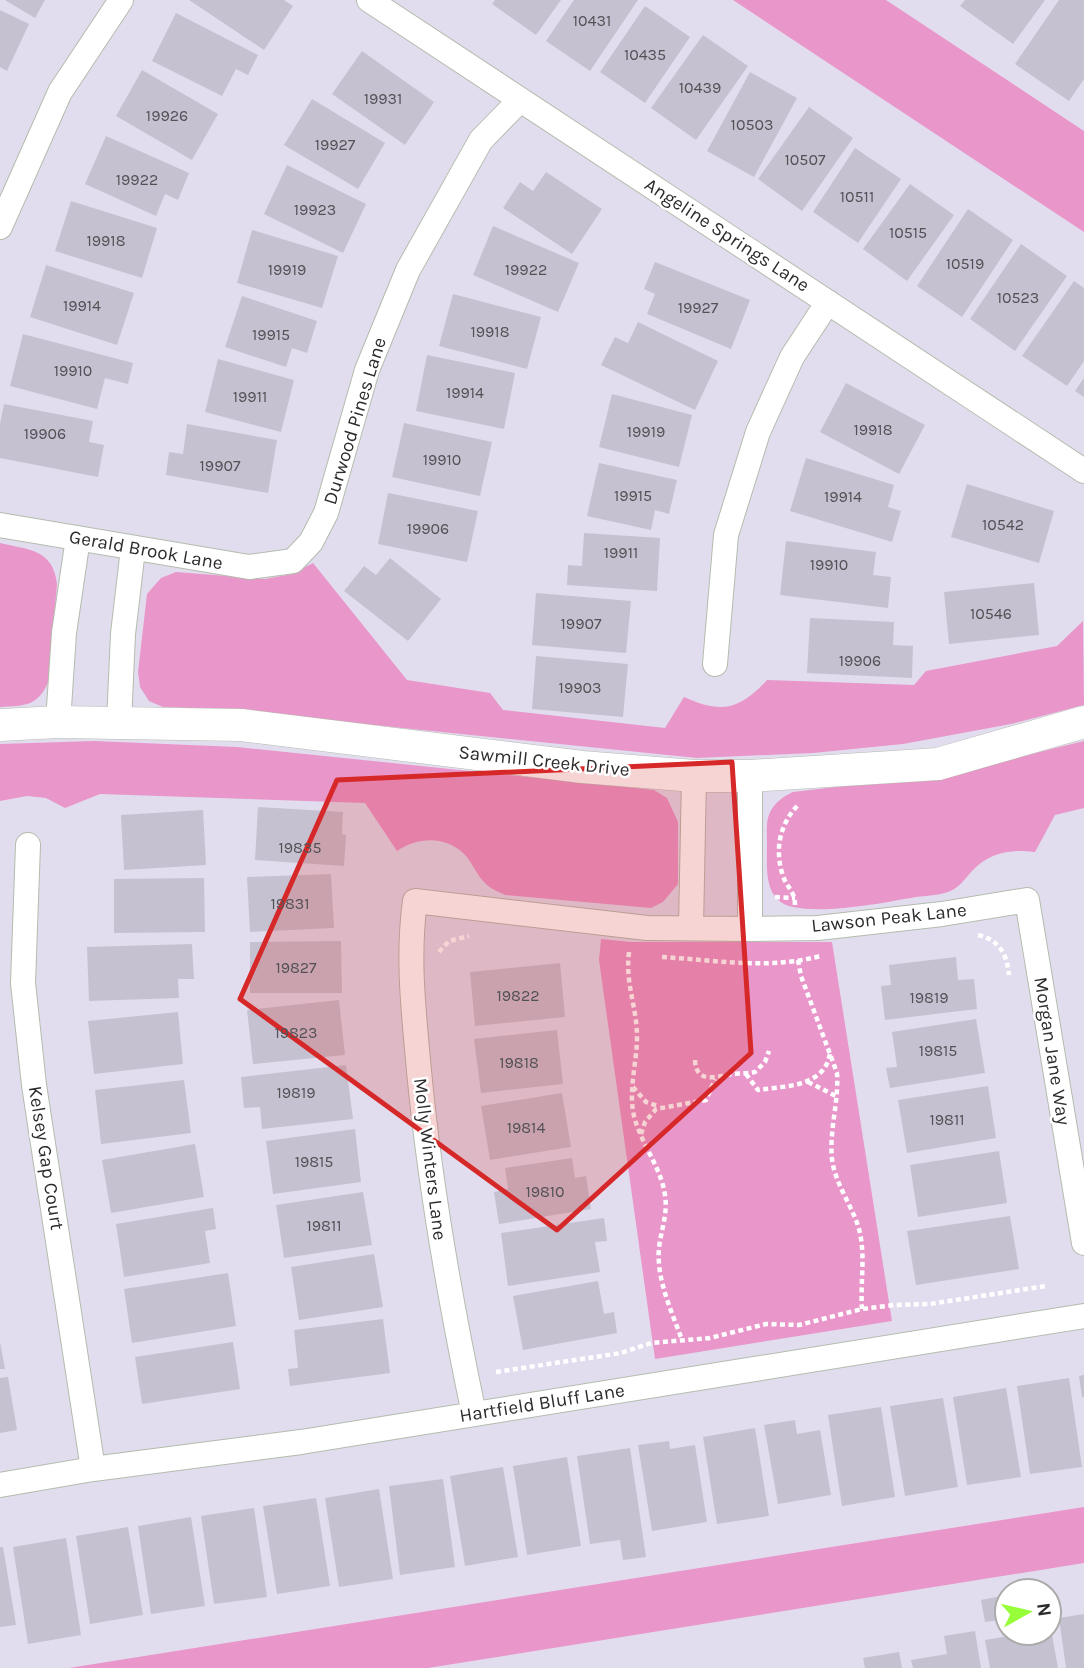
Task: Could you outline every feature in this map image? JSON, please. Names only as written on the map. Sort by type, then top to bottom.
[{"type":"street","points":[[0,227],[60,92],[121,0]]},
{"type":"street","name":"Angeline Springs Lane","points":[[369,0],[1084,471]]},
{"type":"street","name":"Durwood Pines Lane","points":[[293,561],[311,542],[326,513],[367,370],[408,270],[481,140],[520,100]]},
{"type":"street","points":[[715,664],[726,535],[758,432],[792,357],[828,302]]},
{"type":"street","name":"Gerald Brook Lane","points":[[0,524],[249,567],[293,561]]},
{"type":"street","points":[[58,722],[64,632],[78,538]]},
{"type":"street","points":[[119,723],[123,634],[133,549]]},
{"type":"street","name":"Sawmill Creek Drive","points":[[0,725],[58,722],[241,725],[582,767],[694,776],[750,776],[938,764],[1084,722]]},
{"type":"street","points":[[691,928],[694,776]]},
{"type":"street","points":[[750,776],[750,929]]},
{"type":"street","name":"Kelsey Gap Court","points":[[28,845],[24,996],[34,1085],[93,1469]]},
{"type":"street","name":"Lawson Peak Lane","points":[[415,901],[648,928],[750,929],[818,928],[942,914],[1027,900]]},
{"type":"street","name":"Morgan Jane Way","points":[[1027,900],[1084,1243]]},
{"type":"street","name":"Molly Winters Lane","points":[[415,901],[410,973],[427,1149],[449,1295],[474,1414]]},
{"type":"street","name":"Hartfield Bluff Lane","points":[[0,1485],[93,1469],[301,1442],[1084,1316]]},
{"type":"path","points":[[750,896],[795,898],[782,873],[780,835],[784,821],[799,804]]},
{"type":"path","points":[[975,935],[989,938],[1000,948],[1007,961],[1009,975]]},
{"type":"path","points":[[438,954],[449,941],[473,936]]},
{"type":"path","points":[[618,950],[635,954]]},
{"type":"path","points":[[629,952],[627,980],[637,1038],[633,1086],[634,1114],[665,1193],[666,1216],[659,1261],[668,1301],[682,1340]]},
{"type":"path","points":[[652,956],[752,965],[798,961],[824,955]]},
{"type":"path","points":[[798,961],[837,1073],[832,1159],[838,1182],[859,1230],[862,1310]]},
{"type":"path","points":[[695,1060],[695,1066],[700,1072],[715,1079],[727,1074],[746,1074],[760,1069],[769,1051]]},
{"type":"path","points":[[746,1074],[758,1090],[808,1082],[827,1067],[831,1052]]},
{"type":"path","points":[[633,1086],[646,1102],[663,1106],[706,1100],[715,1079]]},
{"type":"path","points":[[808,1082],[836,1096]]},
{"type":"path","points":[[641,1135],[651,1113],[663,1106]]},
{"type":"path","points":[[496,1372],[621,1353],[651,1343],[728,1334],[766,1324],[799,1325],[862,1310],[894,1305],[930,1304],[1046,1286]]},
{"type":"highlighted area","points":[[732,762],[751,1053],[557,1230],[240,999],[337,780]]},
{"type":"shaded area","points":[[733,0],[886,0],[1084,131],[1084,232]]},
{"type":"shaded area","points":[[0,543],[30,550],[45,557],[55,572],[57,584],[49,680],[45,689],[30,703],[0,707]]},
{"type":"shaded area","points":[[313,563],[407,680],[490,693],[503,710],[665,728],[684,697],[709,706],[729,706],[747,698],[767,680],[914,685],[926,671],[1057,646],[1083,621],[1084,705],[1011,724],[903,744],[813,753],[697,758],[217,709],[163,707],[149,701],[140,687],[138,672],[147,594],[161,578],[176,572],[265,579],[292,574]]},
{"type":"shaded area","points":[[94,741],[237,747],[654,790],[667,798],[678,822],[678,884],[663,902],[651,908],[505,895],[486,884],[466,856],[447,843],[421,841],[397,851],[365,803],[100,794],[65,808],[46,798],[27,796],[0,801],[0,744]]},
{"type":"shaded area","points":[[1084,741],[1084,808],[1055,815],[1035,852],[1018,851],[994,856],[979,865],[959,886],[948,892],[871,905],[806,909],[783,904],[772,891],[767,873],[768,818],[778,802],[793,792],[954,773]]},
{"type":"shaded area","points":[[601,939],[631,942],[832,942],[892,1321],[655,1359],[599,960]]},
{"type":"shaded area","points":[[1084,1507],[1084,1563],[428,1668],[69,1668]]},
{"type":"building","points":[[5,0],[45,0],[35,18]]},
{"type":"building","points":[[189,0],[284,0],[293,6],[264,50]]},
{"type":"building","points":[[495,0],[561,0],[536,35],[492,4]]},
{"type":"building","points":[[574,0],[638,0],[590,71],[546,41]]},
{"type":"building","points":[[965,0],[1045,0],[1013,44],[960,6]]},
{"type":"building","points":[[1059,0],[1084,0],[1084,79],[1069,101],[1015,64]]},
{"type":"building","points":[[645,6],[690,37],[645,103],[600,72]]},
{"type":"building","points":[[0,10],[29,24],[7,71],[0,67]]},
{"type":"building","points":[[176,13],[258,55],[248,75],[236,69],[222,96],[152,61]]},
{"type":"building","points":[[703,35],[748,66],[696,140],[651,108]]},
{"type":"building","points":[[362,51],[434,102],[405,145],[332,94]]},
{"type":"building","points":[[142,70],[218,114],[192,160],[116,116]]},
{"type":"building","points":[[750,72],[797,98],[754,177],[707,151]]},
{"type":"building","points":[[312,99],[385,143],[358,189],[284,145]]},
{"type":"building","points":[[809,107],[853,138],[802,211],[758,179]]},
{"type":"building","points":[[106,136],[189,173],[178,200],[165,194],[156,216],[85,184]]},
{"type":"building","points":[[855,148],[901,179],[858,243],[813,212]]},
{"type":"building","points":[[287,165],[366,204],[343,253],[264,214]]},
{"type":"building","points":[[546,172],[602,209],[572,254],[503,208],[520,182],[533,191]]},
{"type":"building","points":[[910,184],[954,215],[907,281],[863,249]]},
{"type":"building","points":[[71,201],[157,228],[142,278],[55,251]]},
{"type":"building","points":[[968,209],[1013,240],[962,317],[917,286]]},
{"type":"building","points":[[493,226],[579,263],[558,312],[473,275]]},
{"type":"building","points":[[252,230],[338,256],[322,308],[237,283]]},
{"type":"building","points":[[1021,244],[1067,276],[1015,351],[970,319]]},
{"type":"building","points":[[655,262],[750,300],[731,349],[647,314],[655,294],[644,289]]},
{"type":"building","points":[[46,265],[134,293],[117,345],[30,317]]},
{"type":"building","points":[[1074,281],[1084,288],[1084,361],[1067,386],[1022,356]]},
{"type":"building","points":[[453,294],[541,317],[527,369],[439,346]]},
{"type":"building","points":[[242,296],[317,321],[307,353],[292,348],[286,367],[225,347]]},
{"type":"building","points":[[638,322],[718,361],[695,410],[601,365],[615,337],[628,343]]},
{"type":"building","points":[[23,334],[133,363],[128,384],[105,378],[97,409],[10,386]]},
{"type":"building","points":[[427,355],[515,373],[504,429],[416,411]]},
{"type":"building","points":[[218,359],[294,380],[281,432],[205,412]]},
{"type":"building","points":[[1084,378],[1084,397],[1075,391]]},
{"type":"building","points":[[846,383],[925,425],[899,474],[820,432]]},
{"type":"building","points":[[612,394],[692,415],[679,467],[599,447]]},
{"type":"building","points":[[4,404],[93,421],[89,442],[104,445],[98,477],[0,458],[0,424]]},
{"type":"building","points":[[404,423],[492,442],[480,496],[392,477]]},
{"type":"building","points":[[187,424],[277,440],[268,493],[166,475],[169,452],[183,454]]},
{"type":"building","points":[[806,458],[894,485],[888,507],[901,511],[892,542],[790,511]]},
{"type":"building","points":[[599,463],[677,480],[669,514],[655,510],[651,530],[587,516]]},
{"type":"building","points":[[967,484],[1054,511],[1039,563],[951,537]]},
{"type":"building","points":[[388,493],[478,511],[467,562],[378,544]]},
{"type":"building","points":[[584,533],[660,538],[657,591],[567,585],[568,565],[582,566]]},
{"type":"building","points":[[786,541],[876,552],[873,575],[891,577],[888,608],[780,595]]},
{"type":"building","points":[[390,558],[441,599],[408,641],[344,591],[364,566],[376,575]]},
{"type":"building","points":[[1034,583],[1039,635],[949,644],[944,592]]},
{"type":"building","points":[[536,593],[631,601],[626,653],[532,645]]},
{"type":"building","points":[[810,618],[894,622],[893,645],[913,646],[912,678],[807,673]]},
{"type":"building","points":[[536,656],[628,664],[623,717],[532,709]]},
{"type":"building","points":[[258,807],[343,812],[342,834],[346,835],[344,866],[255,860]]},
{"type":"building","points":[[203,810],[206,865],[124,870],[121,815]]},
{"type":"building","points":[[331,874],[334,928],[250,932],[247,877]]},
{"type":"building","points":[[204,878],[205,932],[114,933],[114,879]]},
{"type":"building","points":[[341,941],[342,993],[250,993],[250,942]]},
{"type":"building","points":[[192,944],[194,979],[178,979],[179,998],[89,1001],[87,947]]},
{"type":"building","points":[[956,957],[958,980],[974,979],[977,1009],[885,1020],[881,986],[891,985],[889,965]]},
{"type":"building","points":[[560,963],[565,1017],[475,1026],[470,972]]},
{"type":"building","points":[[339,1000],[345,1055],[253,1064],[247,1010]]},
{"type":"building","points":[[178,1012],[183,1064],[94,1074],[88,1021]]},
{"type":"building","points":[[976,1019],[985,1073],[890,1088],[886,1068],[897,1067],[892,1032]]},
{"type":"building","points":[[557,1030],[563,1084],[481,1093],[474,1039]]},
{"type":"building","points":[[346,1065],[353,1119],[262,1129],[260,1107],[244,1108],[241,1077]]},
{"type":"building","points":[[184,1080],[191,1133],[101,1144],[95,1090]]},
{"type":"building","points":[[988,1086],[996,1138],[907,1153],[898,1100]]},
{"type":"building","points":[[562,1093],[571,1147],[490,1160],[481,1106]]},
{"type":"building","points":[[355,1129],[361,1182],[273,1194],[266,1141]]},
{"type":"building","points":[[195,1144],[204,1197],[111,1213],[102,1160]]},
{"type":"building","points":[[999,1151],[1007,1203],[918,1217],[910,1165]]},
{"type":"building","points":[[572,1158],[575,1178],[586,1176],[591,1209],[499,1224],[494,1192],[508,1189],[505,1168]]},
{"type":"building","points":[[363,1192],[372,1245],[284,1258],[276,1205]]},
{"type":"building","points":[[213,1208],[216,1229],[205,1231],[210,1263],[124,1277],[116,1224]]},
{"type":"building","points":[[1010,1216],[1019,1269],[916,1285],[907,1231]]},
{"type":"building","points":[[604,1218],[607,1241],[595,1242],[600,1272],[508,1286],[501,1233]]},
{"type":"building","points":[[374,1254],[383,1307],[299,1320],[291,1267]]},
{"type":"building","points":[[228,1273],[236,1326],[132,1343],[124,1289]]},
{"type":"building","points":[[598,1281],[604,1314],[614,1312],[617,1333],[523,1350],[513,1296]]},
{"type":"building","points":[[383,1319],[390,1373],[290,1386],[288,1369],[298,1368],[294,1330]]},
{"type":"building","points":[[0,1342],[5,1369],[0,1369]]},
{"type":"building","points":[[233,1342],[240,1389],[142,1404],[135,1357]]},
{"type":"building","points":[[1084,1375],[1084,1397],[1082,1397],[1079,1376]]},
{"type":"building","points":[[8,1377],[17,1430],[0,1433],[0,1378]]},
{"type":"building","points":[[1069,1378],[1082,1467],[1030,1474],[1017,1386]]},
{"type":"building","points":[[1006,1388],[1021,1477],[967,1485],[953,1397]]},
{"type":"building","points":[[943,1398],[958,1487],[905,1496],[890,1406]]},
{"type":"building","points":[[881,1407],[895,1497],[842,1506],[828,1415]]},
{"type":"building","points":[[795,1420],[797,1434],[820,1430],[831,1495],[778,1504],[764,1425]]},
{"type":"building","points":[[755,1428],[769,1516],[717,1524],[703,1437]]},
{"type":"building","points":[[669,1441],[670,1449],[695,1445],[707,1522],[652,1531],[638,1445]]},
{"type":"building","points":[[630,1448],[646,1557],[623,1560],[620,1540],[590,1544],[577,1456]]},
{"type":"building","points":[[567,1457],[581,1546],[527,1555],[513,1466]]},
{"type":"building","points":[[503,1467],[518,1557],[465,1566],[450,1476]]},
{"type":"building","points":[[443,1479],[455,1567],[400,1575],[389,1486]]},
{"type":"building","points":[[379,1489],[393,1579],[339,1587],[325,1498]]},
{"type":"building","points":[[316,1498],[330,1586],[277,1594],[263,1506]]},
{"type":"building","points":[[254,1508],[267,1597],[214,1604],[201,1516]]},
{"type":"building","points":[[191,1517],[205,1606],[151,1614],[138,1526]]},
{"type":"building","points":[[128,1527],[143,1615],[90,1624],[76,1536]]},
{"type":"building","points":[[66,1538],[81,1635],[28,1644],[13,1547]]},
{"type":"building","points":[[0,1547],[3,1547],[16,1625],[0,1627]]},
{"type":"building","points":[[993,1598],[993,1621],[985,1622],[981,1600]]},
{"type":"building","points":[[1084,1614],[1084,1668],[1066,1668],[1063,1617]]},
{"type":"building","points":[[975,1631],[981,1668],[913,1668],[911,1660],[947,1654],[944,1636]]},
{"type":"building","points":[[993,1639],[993,1647],[1054,1647],[1058,1668],[990,1668],[985,1640]]},
{"type":"building","points":[[899,1652],[902,1668],[865,1668],[863,1658]]}]
